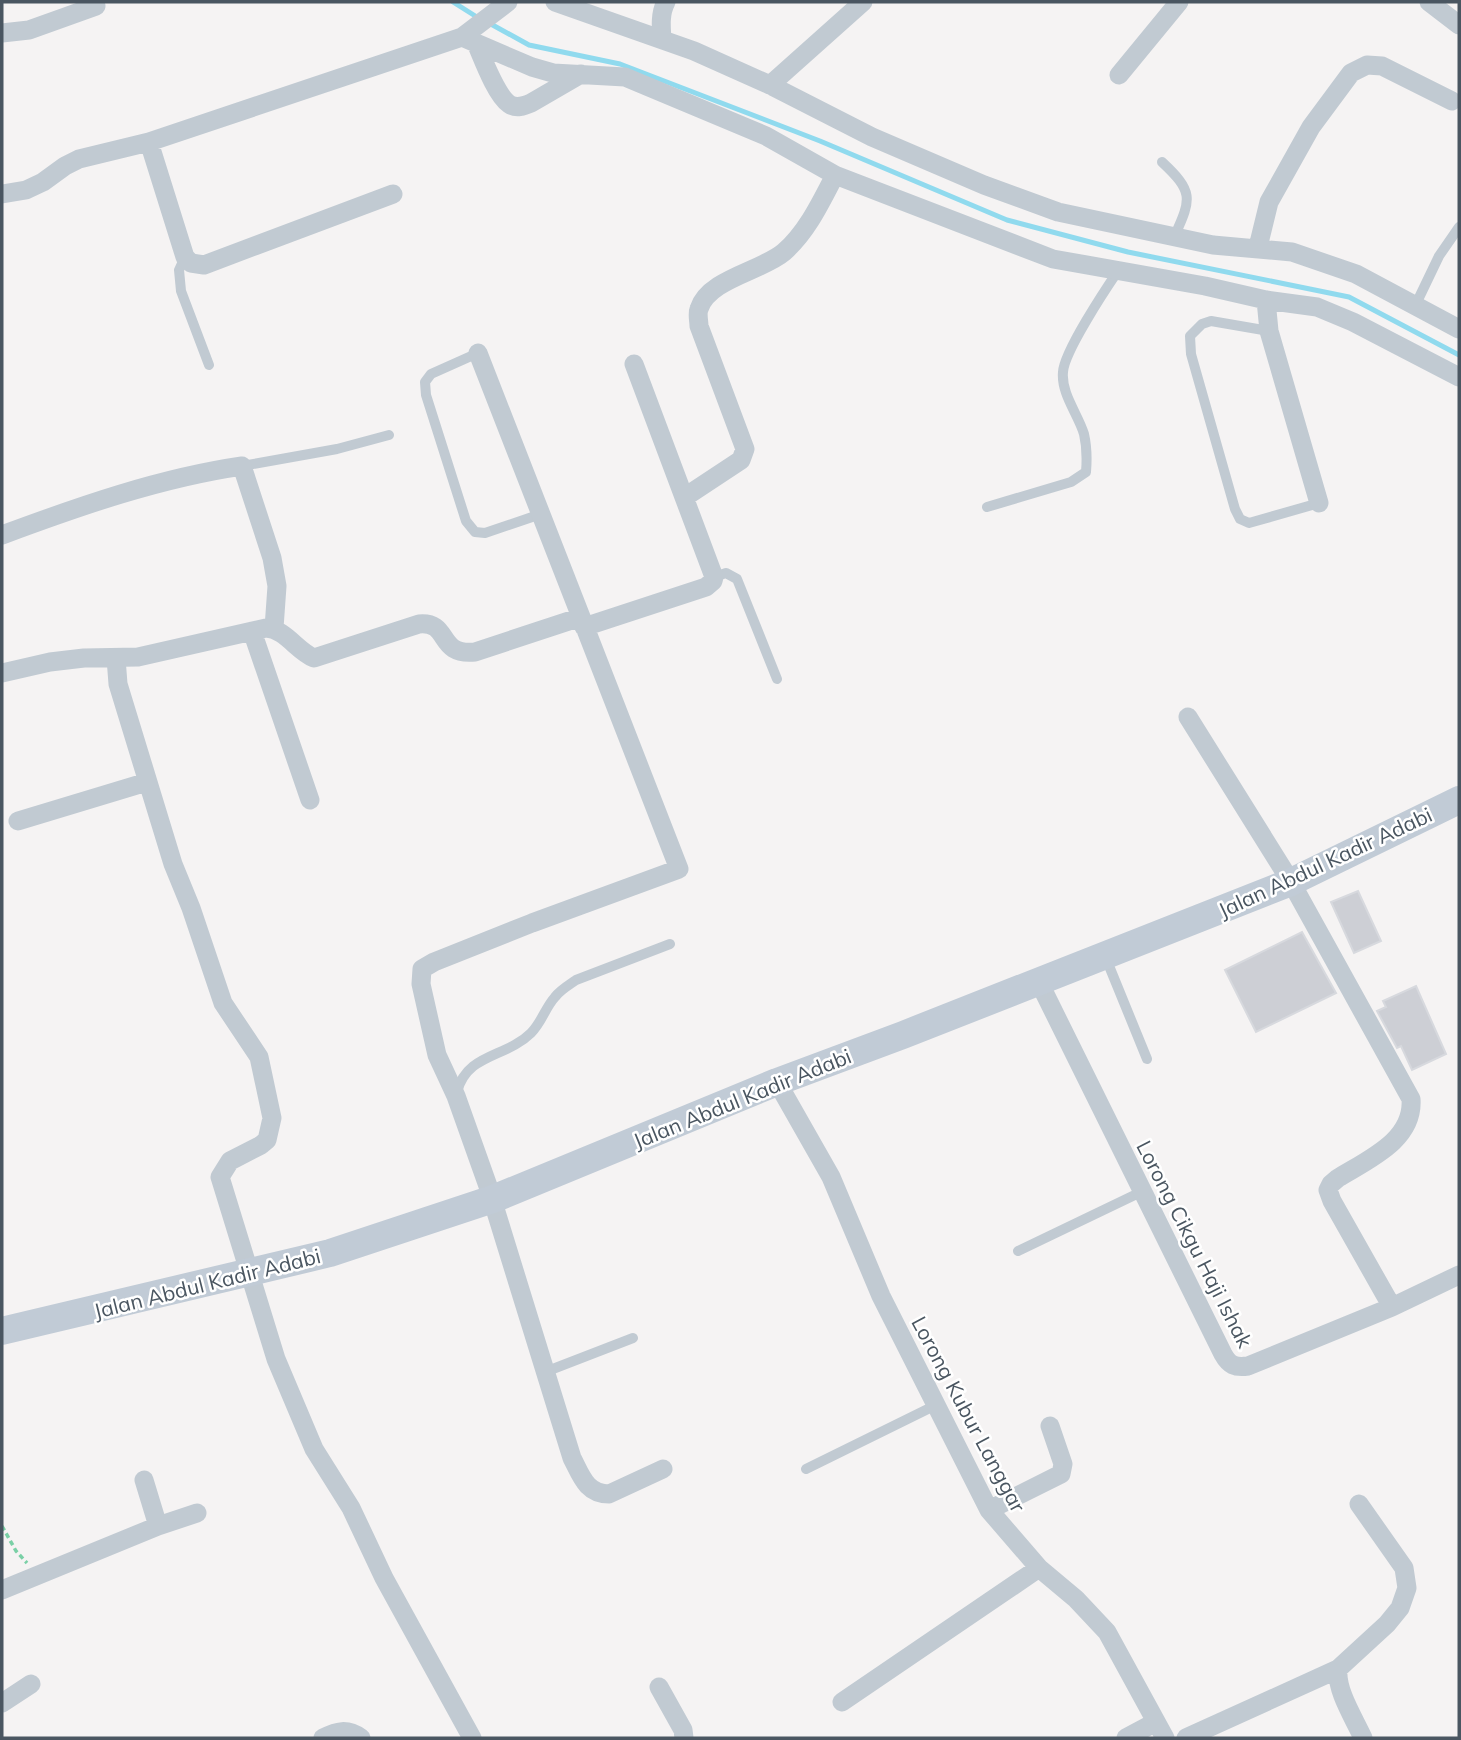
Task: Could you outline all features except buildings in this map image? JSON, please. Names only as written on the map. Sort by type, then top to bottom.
[{"type":"main road","name":"Jalan Abdul Kadir Adabi","points":[[2,1331],[330,1253],[493,1199],[777,1082],[1291,882],[1459,800]]},
{"type":"street","points":[[2,194],[26,190],[79,159],[149,142],[470,36],[508,2]]},
{"type":"street","points":[[555,2],[694,51],[770,85],[872,137],[984,185],[1058,212],[1213,245],[1292,252],[1356,274],[1459,328]]},
{"type":"street","points":[[662,39],[661,23],[666,2]]},
{"type":"street","points":[[770,85],[863,2]]},
{"type":"street","points":[[1119,75],[1179,2]]},
{"type":"street","points":[[1429,2],[1459,25]]},
{"type":"street","points":[[2,33],[29,30],[96,6]]},
{"type":"street","points":[[470,36],[532,67],[553,73],[625,77],[766,136],[835,175],[1053,259],[1205,286],[1266,300],[1317,307],[1353,322],[1459,377]]},
{"type":"street","points":[[470,36],[498,89],[507,103],[513,106],[523,107],[582,74]]},
{"type":"street","points":[[1258,247],[1269,202],[1311,127],[1351,73],[1367,65],[1382,66],[1452,101]]},
{"type":"street","points":[[149,142],[185,257],[191,263],[204,265],[393,194]]},
{"type":"street","points":[[685,497],[741,460],[745,449],[699,326],[698,310],[707,296],[724,283],[783,253],[816,211],[835,175]]},
{"type":"street","points":[[1266,300],[1269,331],[1319,503]]},
{"type":"street","points":[[478,353],[678,869],[433,962],[422,969],[421,984],[437,1055],[456,1096],[493,1199],[572,1458],[587,1487],[609,1494],[663,1469]]},
{"type":"street","points":[[2,673],[50,662],[84,658],[138,657],[274,628],[304,654],[314,659],[429,623],[438,629],[453,649],[460,653],[475,652],[706,587],[714,577],[634,364]]},
{"type":"street","points":[[2,535],[121,494],[215,470],[242,466],[272,558],[277,586],[274,628]]},
{"type":"street","points":[[253,631],[310,800]]},
{"type":"street","points":[[116,658],[118,684],[173,864],[223,1003],[259,1057],[272,1118],[267,1139],[230,1161],[220,1177],[276,1359],[314,1449],[351,1508],[384,1578],[472,1738]]},
{"type":"street","points":[[1188,717],[1291,882],[1411,1099],[1412,1114],[1404,1130],[1388,1147],[1331,1184],[1328,1190],[1332,1201],[1392,1307],[1459,1275]]},
{"type":"street","points":[[18,821],[147,782]]},
{"type":"street","name":"Lorong Cikgu Haji Ishak","points":[[1039,982],[1141,1192],[1223,1354],[1232,1365],[1238,1368],[1248,1366],[1392,1307]]},
{"type":"street","name":"Lorong Kubur Langgar","points":[[777,1082],[831,1177],[881,1296],[989,1510],[1039,1568],[1076,1599],[1107,1632],[1160,1730]]},
{"type":"street","points":[[989,1510],[1061,1474],[1063,1464],[1050,1426]]},
{"type":"street","points":[[144,1480],[158,1526]]},
{"type":"street","points":[[1186,1738],[1338,1669],[1387,1624],[1400,1608],[1407,1588],[1404,1568],[1359,1504]]},
{"type":"street","points":[[2,1590],[158,1526],[197,1513]]},
{"type":"street","points":[[842,1702],[1039,1568]]},
{"type":"street","points":[[1338,1669],[1342,1689],[1363,1738]]},
{"type":"street","points":[[2,1703],[31,1684]]},
{"type":"street","points":[[660,1687],[683,1730],[684,1738]]},
{"type":"street","points":[[1126,1738],[1160,1730]]},
{"type":"street","points":[[323,1738],[338,1731],[347,1731],[361,1738]]},
{"type":"lane","points":[[1162,162],[1181,180],[1188,194],[1188,205],[1175,236]]},
{"type":"lane","points":[[1416,304],[1439,256],[1459,227]]},
{"type":"lane","points":[[185,257],[179,270],[181,291],[209,365]]},
{"type":"lane","points":[[987,506],[1071,482],[1086,472],[1088,458],[1084,434],[1066,391],[1063,369],[1088,317],[1118,270]]},
{"type":"lane","points":[[1269,331],[1211,321],[1202,324],[1191,336],[1189,344],[1194,367],[1240,520],[1249,523],[1319,503]]},
{"type":"lane","points":[[478,353],[431,374],[425,382],[426,394],[466,520],[475,532],[485,533],[541,514]]},
{"type":"lane","points":[[242,466],[337,449],[389,435]]},
{"type":"lane","points":[[714,577],[726,573],[737,579],[777,679]]},
{"type":"lane","points":[[456,1096],[464,1074],[474,1065],[512,1047],[530,1034],[555,996],[576,980],[670,944]]},
{"type":"lane","points":[[1105,956],[1147,1059]]},
{"type":"lane","points":[[1018,1251],[1141,1192]]},
{"type":"lane","points":[[544,1373],[633,1338]]},
{"type":"lane","points":[[806,1469],[936,1405]]},
{"type":"path","points":[[2,1526],[22,1559],[37,1569],[48,1572]]},
{"type":"waterway","points":[[453,2],[480,19]]},
{"type":"waterway","points":[[489,23],[529,45],[620,64],[820,141],[1007,220],[1128,252],[1349,297],[1459,355]]}]
